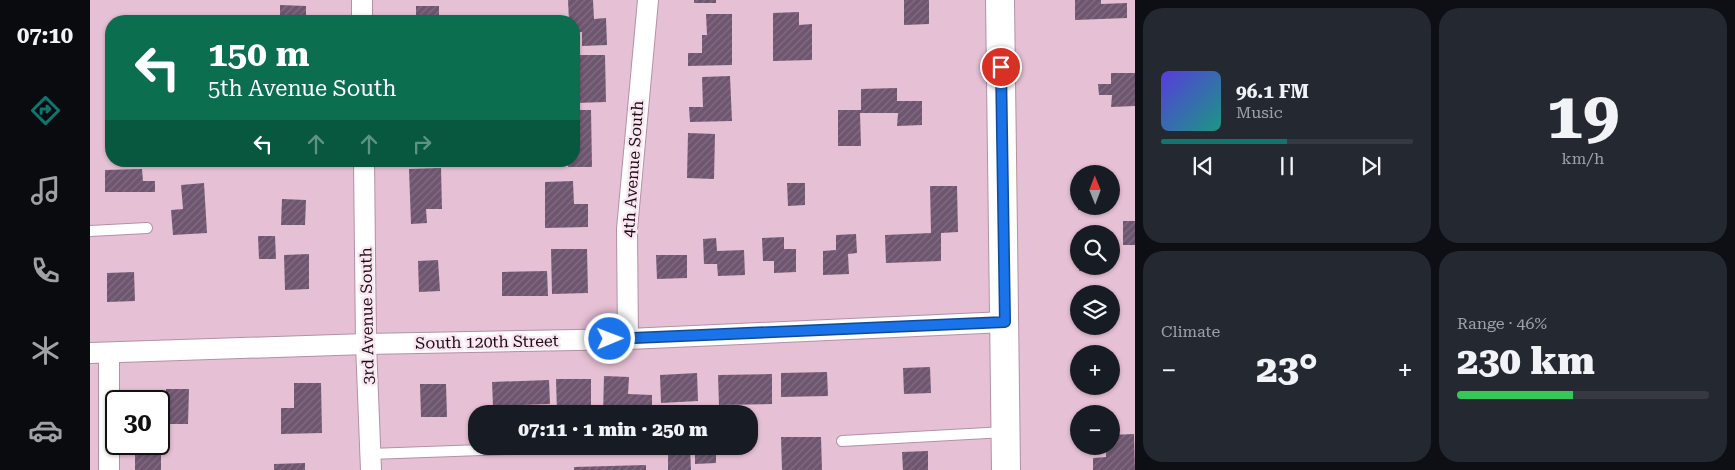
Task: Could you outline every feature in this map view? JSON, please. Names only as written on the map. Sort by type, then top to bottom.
[{"type":"street","points":[[362,0],[362,15]]},
{"type":"street","name":"4th Avenue South","points":[[628,339],[627,228],[648,0]]},
{"type":"street","points":[[1000,0],[1006,470]]},
{"type":"street","name":"3rd Avenue South","points":[[364,167],[366,344],[371,462]]},
{"type":"street","name":"South 120th Street","points":[[100,353],[366,344],[628,339],[1005,322]]},
{"type":"street","points":[[100,353],[109,470]]},
{"type":"lane","points":[[90,231],[147,228]]},
{"type":"lane","points":[[842,441],[1006,432]]},
{"type":"lane","points":[[371,462],[470,455]]},
{"type":"building","points":[[568,0],[593,0],[594,19],[606,18],[607,45],[582,46],[580,15],[569,15]]},
{"type":"building","points":[[694,0],[716,0],[716,3],[694,3]]},
{"type":"building","points":[[904,0],[929,0],[929,24],[904,25]]},
{"type":"building","points":[[1075,0],[1101,0],[1101,4],[1127,3],[1127,18],[1075,20]]},
{"type":"building","points":[[280,5],[306,6],[306,15],[280,15]]},
{"type":"building","points":[[416,6],[439,6],[439,15],[416,15]]},
{"type":"building","points":[[799,12],[799,25],[812,24],[812,60],[773,61],[773,13]]},
{"type":"building","points":[[706,14],[732,14],[732,65],[688,66],[688,53],[702,53],[702,35],[707,35]]},
{"type":"building","points":[[580,55],[605,55],[606,102],[580,103]]},
{"type":"building","points":[[1111,73],[1135,73],[1135,106],[1111,107],[1112,95],[1099,95],[1098,84],[1111,84]]},
{"type":"building","points":[[730,76],[732,121],[690,122],[689,107],[703,107],[702,77]]},
{"type":"building","points":[[897,88],[897,101],[922,101],[922,125],[897,126],[898,113],[860,113],[861,146],[838,146],[838,110],[861,110],[861,89]]},
{"type":"building","points":[[580,110],[591,110],[592,167],[580,167]]},
{"type":"building","points":[[688,133],[715,134],[714,179],[687,178]]},
{"type":"building","points":[[441,168],[442,209],[426,209],[427,223],[411,224],[409,169]]},
{"type":"building","points":[[142,169],[143,181],[155,181],[155,192],[105,192],[105,170]]},
{"type":"building","points":[[573,181],[574,204],[588,204],[588,227],[545,228],[545,182]]},
{"type":"building","points":[[204,183],[207,233],[173,235],[171,210],[183,209],[181,185]]},
{"type":"building","points":[[787,183],[805,183],[805,205],[788,206]]},
{"type":"building","points":[[930,186],[957,186],[958,232],[941,233],[941,261],[886,263],[885,235],[931,233]]},
{"type":"building","points":[[282,199],[306,200],[305,225],[281,225]]},
{"type":"building","points":[[1123,221],[1135,221],[1135,245],[1123,245]]},
{"type":"building","points":[[856,234],[857,253],[848,254],[849,274],[823,275],[823,251],[836,250],[836,235]]},
{"type":"building","points":[[258,236],[275,236],[276,259],[259,259]]},
{"type":"building","points":[[784,237],[784,249],[796,249],[796,272],[774,273],[774,261],[763,261],[762,238]]},
{"type":"building","points":[[716,238],[717,251],[744,250],[745,275],[718,276],[717,264],[704,264],[703,239]]},
{"type":"building","points":[[551,249],[587,249],[588,293],[552,294]]},
{"type":"building","points":[[309,254],[309,289],[285,290],[284,255]]},
{"type":"building","points":[[656,255],[687,255],[687,278],[657,279]]},
{"type":"building","points":[[438,260],[440,291],[419,292],[418,261]]},
{"type":"building","points":[[547,271],[548,296],[502,296],[502,272]]},
{"type":"building","points":[[134,272],[135,301],[107,302],[107,273]]},
{"type":"building","points":[[930,367],[931,393],[904,394],[903,368]]},
{"type":"building","points":[[827,372],[828,396],[781,397],[781,373]]},
{"type":"building","points":[[697,373],[698,401],[661,403],[660,375]]},
{"type":"building","points":[[772,374],[772,404],[719,405],[718,375]]},
{"type":"building","points":[[604,376],[629,377],[628,394],[652,395],[652,405],[603,405]]},
{"type":"building","points":[[556,379],[591,379],[591,405],[557,405]]},
{"type":"building","points":[[549,380],[550,404],[493,405],[492,382]]},
{"type":"building","points":[[294,383],[321,383],[322,433],[281,434],[281,408],[294,408]]},
{"type":"building","points":[[420,384],[446,384],[447,417],[421,417]]},
{"type":"building","points":[[189,389],[188,424],[170,424],[170,390],[166,390]]},
{"type":"building","points":[[1134,434],[1135,470],[1093,470],[1093,458],[1106,457],[1106,455],[1120,455],[1120,435]]},
{"type":"building","points":[[781,437],[821,437],[822,470],[782,470]]},
{"type":"building","points":[[928,451],[928,470],[903,470],[902,452]]},
{"type":"building","points":[[135,455],[161,455],[161,470],[135,470]]},
{"type":"building","points":[[668,455],[690,455],[691,470],[668,470]]},
{"type":"building","points":[[695,455],[716,455],[716,463],[695,464]]},
{"type":"building","points":[[305,463],[305,470],[274,470],[274,464]]},
{"type":"building","points":[[646,465],[646,470],[574,470],[574,467]]},
{"type":"route","points":[[610,339],[1005,322],[1001,67]]}]
